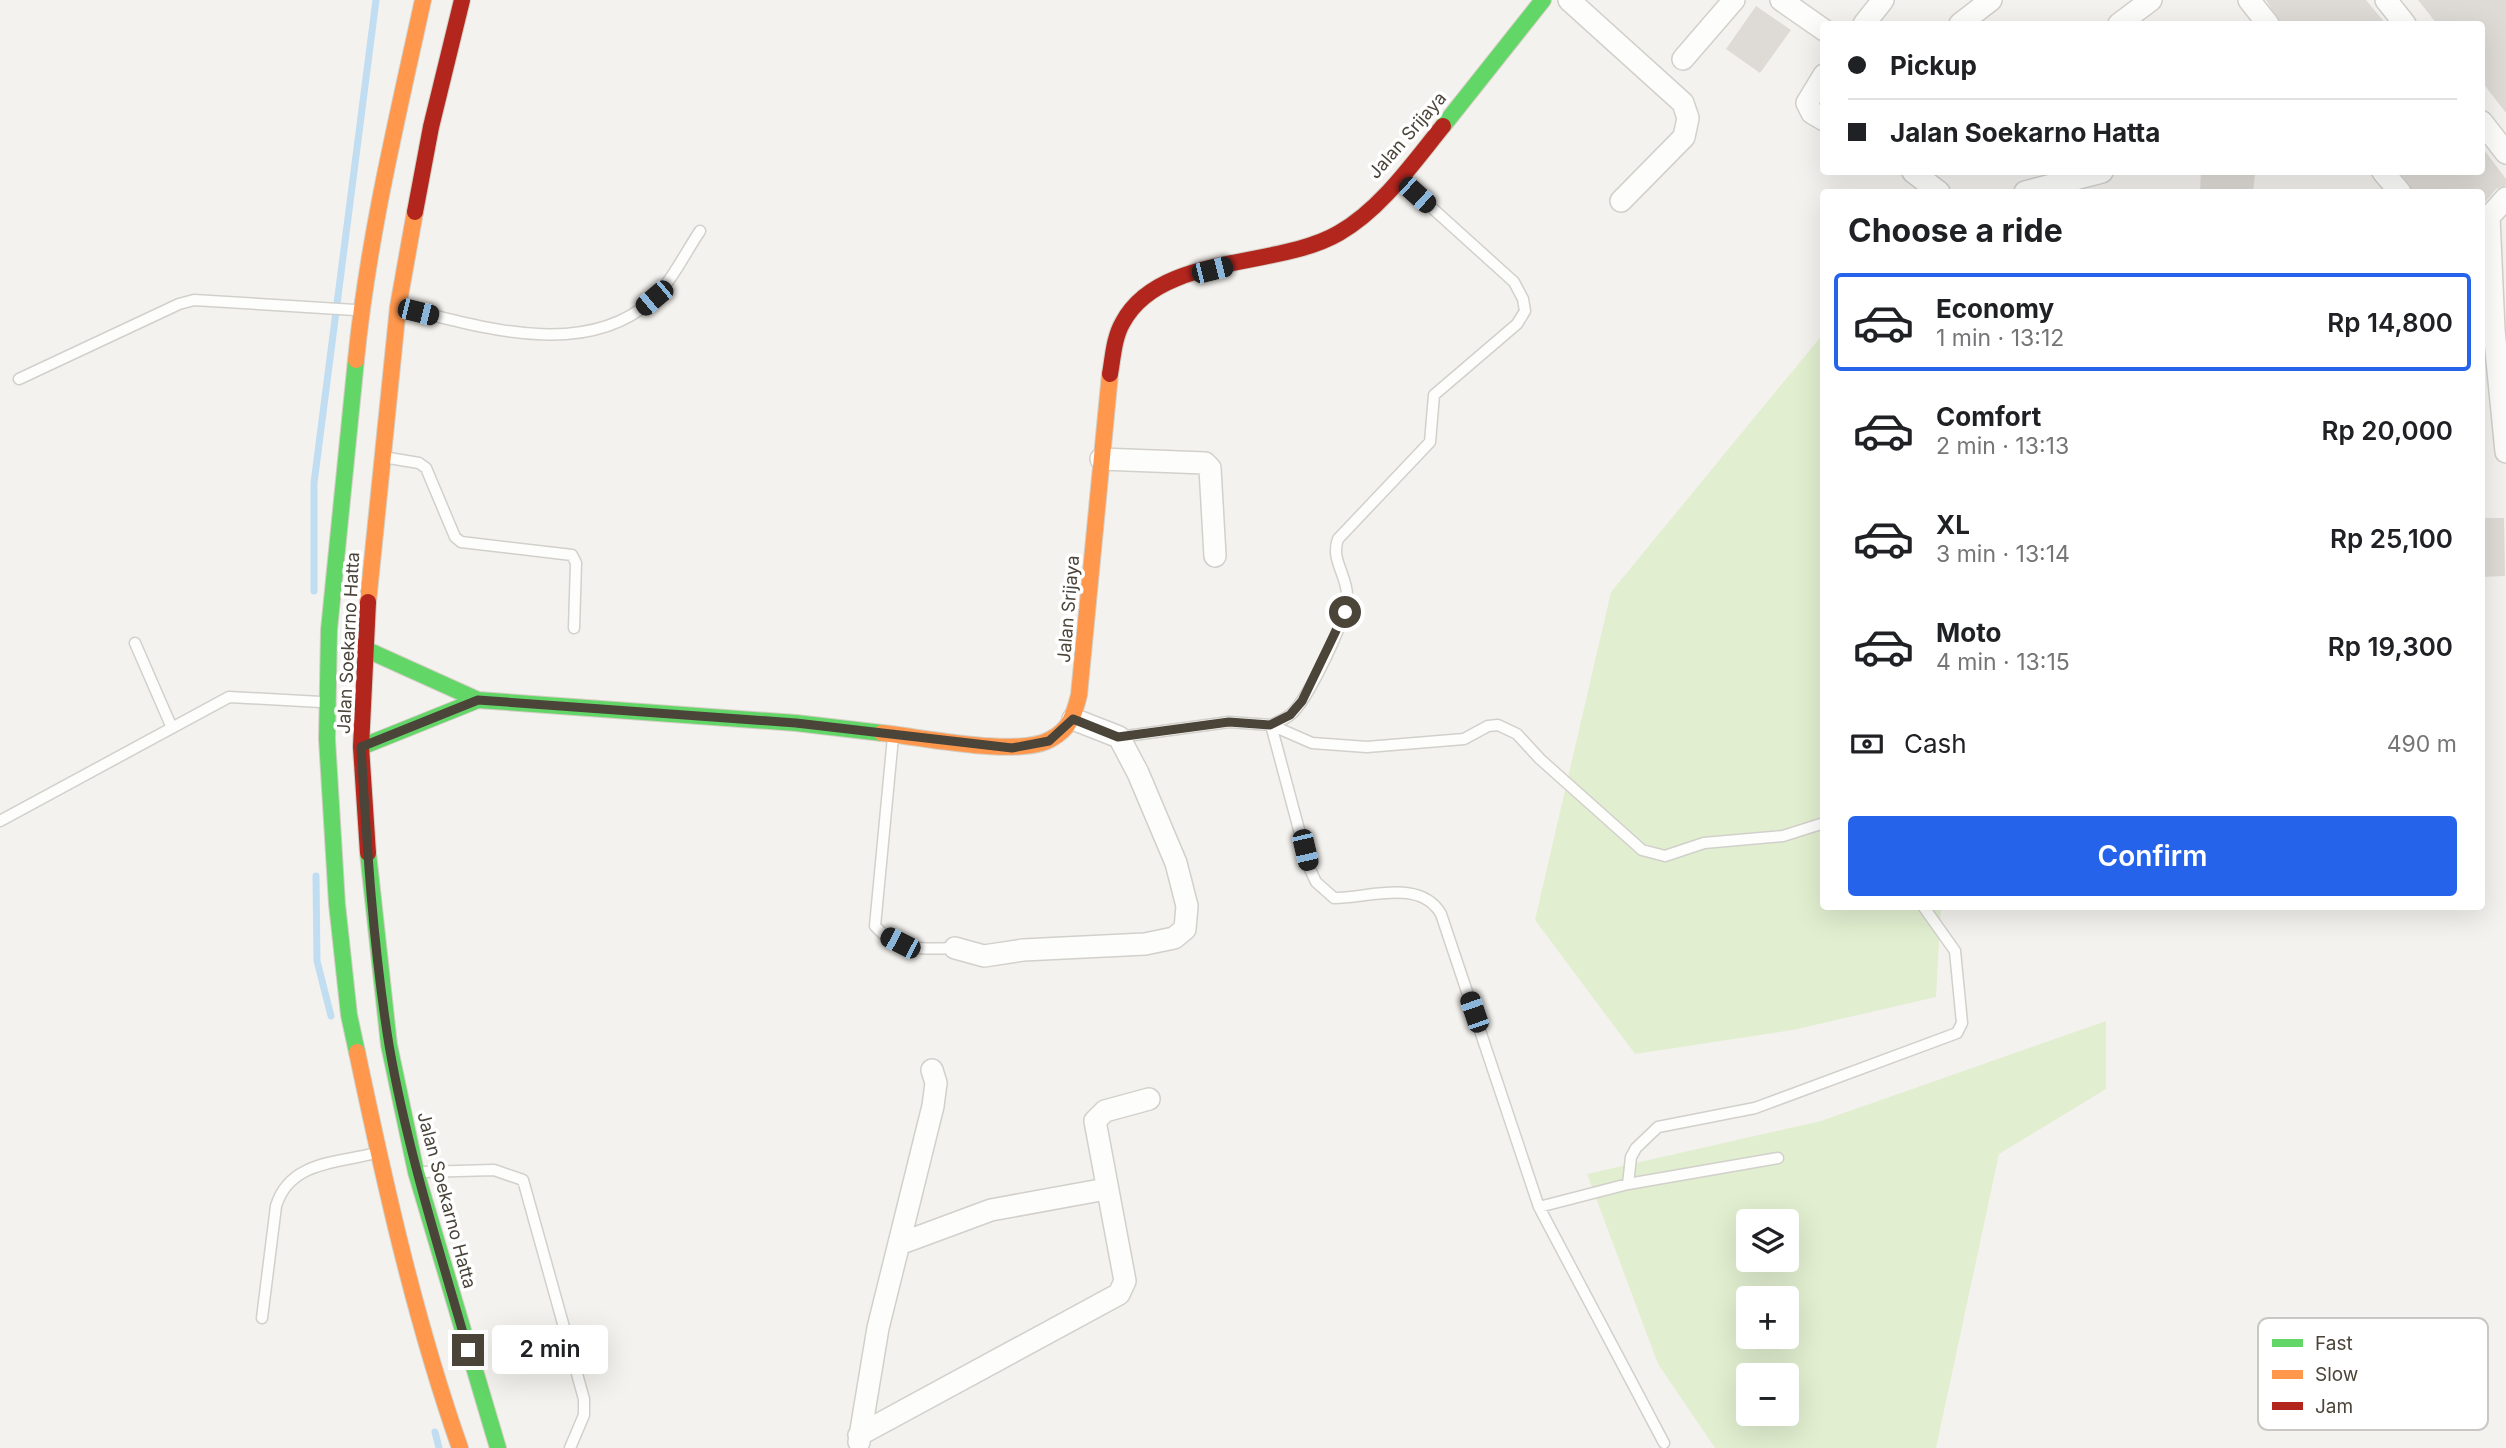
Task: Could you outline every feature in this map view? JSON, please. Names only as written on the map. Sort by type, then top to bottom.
[{"type":"main road","name":"Jalan Soekarno Hatta","points":[[423,0],[390,152],[361,310],[328,631],[324,702],[337,904],[346,987],[374,1154],[436,1380],[460,1448]]},
{"type":"main road","name":"Jalan Soekarno Hatta","points":[[462,0],[432,127],[398,307],[381,457],[365,649],[361,747],[371,897],[386,1018],[416,1172],[498,1448]]},
{"type":"main road","name":"Jalan Srijaya","points":[[1073,719],[1079,695],[1115,340],[1124,319],[1136,303],[1165,282],[1306,248],[1339,233],[1398,177],[1543,0]]},
{"type":"main road","points":[[365,649],[478,700],[796,723],[1012,748],[1049,741],[1073,719]]},
{"type":"main road","points":[[361,747],[478,700]]},
{"type":"street","points":[[1569,0],[1683,103],[1686,110],[1684,137],[1621,201]]},
{"type":"street","points":[[1683,59],[1734,0]]},
{"type":"street","points":[[1781,0],[1820,27]]},
{"type":"street","points":[[1866,21],[1883,0]]},
{"type":"street","points":[[1964,21],[1991,0]]},
{"type":"street","points":[[2126,21],[2151,0]]},
{"type":"street","points":[[2249,0],[2266,21]]},
{"type":"street","points":[[2386,0],[2403,21]]},
{"type":"street","points":[[1820,82],[1807,103],[1812,113],[1820,118]]},
{"type":"street","points":[[2485,126],[2506,153]]},
{"type":"street","points":[[2037,189],[2090,175]]},
{"type":"street","points":[[2386,175],[2397,189]]},
{"type":"street","points":[[2506,198],[2492,221],[2486,279],[2488,331],[2506,452]]},
{"type":"street","points":[[1101,459],[1205,463],[1210,468],[1215,556]]},
{"type":"street","points":[[955,948],[984,956],[1023,950],[1146,944],[1174,938],[1185,929],[1187,906],[1176,863],[1138,773],[1118,737],[1073,719]]},
{"type":"street","points":[[859,1442],[878,1328],[902,1243],[933,1105],[936,1083],[932,1070]]},
{"type":"street","points":[[859,1442],[1119,1294],[1125,1280],[1106,1189],[1097,1118],[1105,1111],[1149,1099]]},
{"type":"street","points":[[902,1243],[991,1210],[1106,1189]]},
{"type":"lane","points":[[1270,725],[1290,715],[1302,701],[1345,612],[1346,583],[1335,551],[1338,539],[1430,442],[1434,395],[1517,324],[1525,312],[1514,282],[1398,177]]},
{"type":"lane","points":[[398,307],[536,335],[585,333],[632,316],[654,298],[700,231]]},
{"type":"lane","points":[[19,379],[179,304],[207,299],[361,310]]},
{"type":"lane","points":[[381,457],[419,463],[426,468],[455,537],[461,542],[572,555],[576,563],[574,628]]},
{"type":"lane","points":[[135,643],[172,728]]},
{"type":"lane","points":[[0,821],[229,697],[324,702]]},
{"type":"lane","points":[[1118,737],[1229,722],[1270,725],[1299,739],[1334,747],[1464,739],[1488,726],[1508,728],[1642,850],[1665,856],[1704,843],[1783,836],[1820,824]]},
{"type":"lane","points":[[1270,725],[1309,867],[1325,892],[1334,898],[1408,892],[1434,902],[1441,914],[1539,1207],[1664,1443]]},
{"type":"lane","points":[[893,734],[875,926],[886,936],[913,950],[955,948]]},
{"type":"lane","points":[[1628,1184],[1631,1157],[1636,1147],[1658,1127],[1755,1108],[1957,1033],[1962,1023],[1955,951],[1926,910]]},
{"type":"lane","points":[[262,1318],[276,1206],[281,1189],[292,1178],[326,1163],[374,1154]]},
{"type":"lane","points":[[1539,1207],[1628,1184],[1778,1158]]},
{"type":"lane","points":[[416,1172],[494,1170],[523,1180],[584,1399],[584,1415],[570,1448]]},
{"type":"green space","points":[[1820,338],[1820,910],[1941,910],[1936,997],[1793,1030],[1635,1054],[1535,920],[1611,592]]},
{"type":"green space","points":[[2106,1021],[2106,1089],[1999,1154],[1936,1448],[1715,1448],[1658,1364],[1587,1174],[1821,1121]]},
{"type":"building","points":[[2266,0],[2366,0],[2384,21],[2279,21]]},
{"type":"building","points":[[2418,0],[2506,0],[2506,113],[2485,86],[2485,21],[2435,21]]},
{"type":"building","points":[[1756,6],[1791,30],[1760,73],[1726,49]]},
{"type":"building","points":[[2485,151],[2506,179],[2506,185],[2496,189],[2485,202],[2485,189],[2411,189],[2402,175],[2485,175]]},
{"type":"building","points":[[2201,175],[2255,175],[2253,189],[2200,189]]},
{"type":"building","points":[[2485,518],[2504,518],[2505,576],[2485,577]]},
{"type":"waterway","points":[[314,591],[314,483],[376,0]]},
{"type":"waterway","points":[[316,876],[317,961],[331,1016]]},
{"type":"waterway","points":[[435,1432],[439,1448]]},
{"type":"traffic: fast","points":[[1443,126],[1543,0]]},
{"type":"traffic: fast","points":[[356,360],[329,630],[327,739],[337,904],[349,1015],[357,1052]]},
{"type":"traffic: fast","points":[[365,649],[478,700]]},
{"type":"traffic: fast","points":[[361,747],[478,700],[796,723],[882,733]]},
{"type":"traffic: fast","points":[[368,853],[389,1045],[416,1172],[498,1448]]},
{"type":"traffic: slow","points":[[356,360],[376,224],[423,0]]},
{"type":"traffic: slow","points":[[368,602],[398,307],[415,212]]},
{"type":"traffic: slow","points":[[882,733],[970,745],[1017,747],[1051,739],[1063,731],[1070,721],[1079,695],[1110,374]]},
{"type":"traffic: slow","points":[[357,1052],[415,1302],[460,1448]]},
{"type":"traffic: jam","points":[[415,212],[431,127],[462,0]]},
{"type":"traffic: jam","points":[[1110,374],[1120,328],[1140,300],[1164,284],[1192,273],[1285,252],[1339,233],[1382,198],[1443,126]]},
{"type":"traffic: jam","points":[[368,602],[361,747],[368,853]]},
{"type":"route","points":[[468,1350],[416,1172],[389,1045],[371,897],[361,747],[478,700],[796,723],[1012,748],[1049,741],[1073,719],[1118,737],[1229,722],[1270,725],[1290,715],[1302,701],[1345,612]]}]
